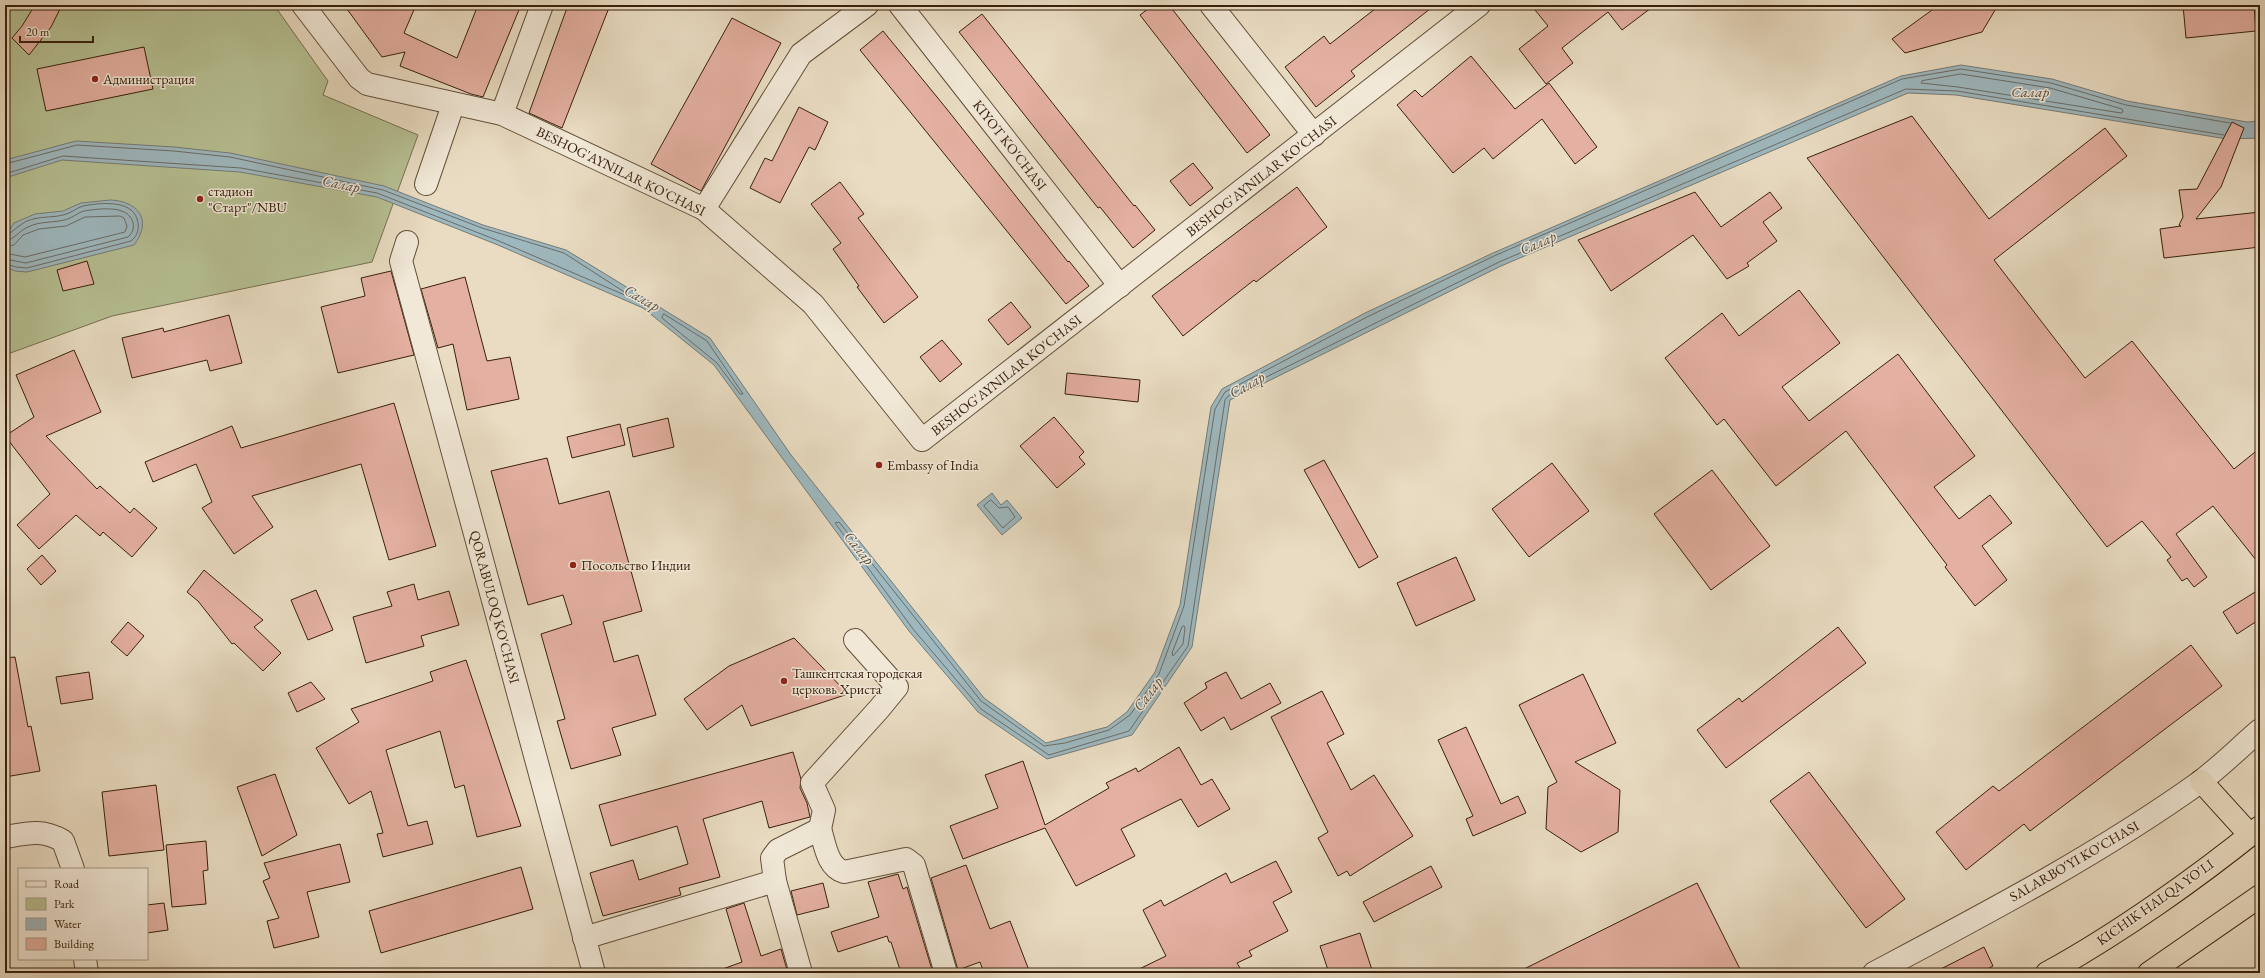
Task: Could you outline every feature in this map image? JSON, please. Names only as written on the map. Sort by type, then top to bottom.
[{"type":"highway","points":[[2201,781],[2255,831]]},
{"type":"highway","name":"KICHIK HALQA YO'LI","points":[[2047,973],[2129,922],[2255,831]]},
{"type":"highway","points":[[2149,973],[2260,896]]},
{"type":"street","name":"BESHOG'AYNILAR KO'CHASI","points":[[303,5],[363,82],[453,105],[502,114],[704,209],[813,304],[922,440],[1479,5]]},
{"type":"street","points":[[502,114],[542,5]]},
{"type":"street","points":[[704,209],[801,54],[867,5]]},
{"type":"street","name":"KIYOT KO'CHASI","points":[[900,5],[1120,286]]},
{"type":"street","points":[[1211,5],[1314,135]]},
{"type":"street","points":[[426,184],[453,105]]},
{"type":"street","name":"QORABULOQ KO'CHASI","points":[[407,242],[401,261],[594,973]]},
{"type":"street","points":[[855,640],[896,687],[879,709],[812,783],[824,810],[820,829],[832,864],[839,871],[844,872],[906,859],[914,865],[946,973]]},
{"type":"street","name":"SALARBO'YI KO'CHASI","points":[[1874,973],[1958,928],[2118,838],[2201,781],[2260,730]]},
{"type":"street","points":[[801,973],[775,881],[772,858],[778,850],[820,829]]},
{"type":"street","points":[[5,837],[42,832],[54,836],[63,841],[73,868]]},
{"type":"street","points":[[584,938],[775,881]]},
{"type":"street","points":[[85,960],[87,973]]},
{"type":"green space","name":"стадион \"Старт\"/NBU","points":[[5,5],[274,5],[328,81],[323,95],[418,135],[372,262],[112,316],[5,355]]},
{"type":"water","name":"Салар","points":[[1961,65],[2052,79],[2127,101],[2247,122],[2260,121],[2260,138],[2227,139],[1956,95],[1908,93],[1501,266],[1230,400],[1192,647],[1132,735],[1047,759],[978,712],[909,631],[714,365],[643,308],[498,245],[377,197],[240,172],[62,160],[5,178],[5,160],[76,141],[174,147],[230,153],[384,186],[483,225],[566,250],[710,338],[791,455],[984,698],[1046,743],[1107,727],[1127,712],[1155,672],[1180,605],[1211,407],[1222,389],[1365,313],[1493,253],[1901,76]]},
{"type":"water","points":[[110,200],[128,204],[135,208],[140,214],[142,228],[140,236],[134,245],[27,272],[15,271],[5,267],[5,236],[14,223],[35,214],[63,211],[81,203]]},
{"type":"water","points":[[992,493],[1001,505],[1007,500],[1022,518],[1002,535],[977,505]]},
{"type":"building","points":[[35,5],[62,5],[51,27],[29,55],[12,38],[22,26]]},
{"type":"building","points":[[344,5],[416,5],[404,33],[457,58],[478,5],[521,5],[483,97],[471,94],[400,66],[405,52],[382,57]]},
{"type":"building","points":[[568,5],[610,5],[562,128],[529,113]]},
{"type":"building","points":[[1153,5],[1169,5],[1270,135],[1247,153],[1140,15]]},
{"type":"building","points":[[1380,5],[1435,5],[1351,71],[1355,76],[1316,107],[1285,67],[1324,36],[1330,44]]},
{"type":"building","points":[[1531,5],[1655,5],[1622,30],[1608,12],[1562,48],[1573,63],[1546,84],[1519,49],[1548,26]]},
{"type":"building","points":[[1939,5],[1998,5],[1982,32],[1905,53],[1892,39]]},
{"type":"building","points":[[2183,5],[2254,5],[2256,31],[2186,38]]},
{"type":"building","points":[[982,14],[1134,206],[1135,205],[1155,230],[1133,248],[1100,207],[1098,208],[959,32]]},
{"type":"building","points":[[732,18],[781,43],[701,191],[651,164]]},
{"type":"building","points":[[883,31],[1068,262],[1069,261],[1089,286],[1066,304],[860,50]]},
{"type":"building","name":"Администрация","points":[[144,47],[153,89],[46,111],[37,69]]},
{"type":"building","points":[[1471,56],[1515,109],[1549,83],[1597,147],[1575,164],[1542,119],[1493,159],[1484,148],[1453,173],[1397,105],[1415,90],[1422,97]]},
{"type":"building","points":[[799,107],[828,122],[815,150],[809,147],[780,203],[750,188],[765,158],[772,161]]},
{"type":"building","points":[[1912,116],[1989,219],[2105,128],[2127,156],[1994,260],[2085,378],[2132,341],[2234,469],[2260,448],[2260,565],[2213,506],[2176,534],[2207,577],[2194,587],[2187,578],[2182,581],[2167,560],[2171,557],[2142,521],[2107,547],[1807,158]]},
{"type":"building","points":[[2232,122],[2244,128],[2221,187],[2196,219],[2260,212],[2260,247],[2164,258],[2160,229],[2181,226],[2179,225],[2183,217],[2179,190],[2197,189]]},
{"type":"building","points":[[1193,163],[1213,188],[1190,206],[1170,181]]},
{"type":"building","points":[[840,182],[864,214],[858,218],[918,297],[884,323],[857,287],[859,286],[833,249],[841,243],[811,204]]},
{"type":"building","points":[[1297,187],[1327,227],[1256,282],[1254,280],[1183,336],[1152,296]]},
{"type":"building","points":[[1695,192],[1721,227],[1770,192],[1782,208],[1763,222],[1777,241],[1747,263],[1749,266],[1727,279],[1693,235],[1611,291],[1578,240]]},
{"type":"building","points":[[87,261],[94,284],[63,291],[57,270]]},
{"type":"building","points":[[391,271],[414,355],[338,373],[321,307],[365,296],[361,278]]},
{"type":"building","points":[[465,277],[487,361],[510,357],[519,399],[467,410],[453,344],[438,348],[421,289]]},
{"type":"building","points":[[1799,290],[1840,343],[1782,387],[1809,421],[1898,354],[1975,456],[1934,487],[1959,519],[1990,495],[2012,523],[1982,546],[2007,580],[1975,606],[1945,567],[1947,565],[1846,431],[1776,486],[1724,419],[1717,425],[1665,358],[1722,313],[1739,336]]},
{"type":"building","points":[[1011,302],[1031,327],[1008,345],[988,320]]},
{"type":"building","points":[[229,315],[242,363],[210,371],[207,360],[132,378],[122,338],[163,328],[164,332]]},
{"type":"building","points":[[942,340],[962,364],[940,382],[920,357]]},
{"type":"building","points":[[74,350],[101,412],[46,436],[97,489],[100,486],[130,513],[134,508],[157,528],[132,557],[103,532],[100,536],[76,515],[39,549],[17,525],[50,494],[5,436],[34,417],[16,375]]},
{"type":"building","points":[[1067,373],[1140,380],[1138,402],[1065,394]]},
{"type":"building","points":[[394,403],[436,546],[389,560],[361,464],[252,496],[273,527],[234,554],[202,508],[212,502],[196,464],[153,482],[145,462],[232,426],[241,448]]},
{"type":"building","points":[[1054,417],[1084,452],[1079,457],[1085,464],[1057,488],[1020,446]]},
{"type":"building","points":[[668,418],[674,447],[633,457],[627,428]]},
{"type":"building","points":[[620,424],[625,445],[572,458],[567,437]]},
{"type":"building","points":[[547,458],[559,504],[609,491],[642,611],[603,622],[614,662],[638,655],[656,715],[612,728],[621,755],[571,769],[557,721],[565,719],[541,634],[572,624],[563,595],[528,605],[491,471]]},
{"type":"building","points":[[1324,460],[1378,557],[1359,568],[1304,470]]},
{"type":"building","points":[[1552,463],[1589,511],[1529,557],[1492,509]]},
{"type":"building","points":[[1712,470],[1770,546],[1711,590],[1654,514]]},
{"type":"building","points":[[42,555],[56,571],[41,585],[27,569]]},
{"type":"building","points":[[1456,557],[1475,600],[1416,626],[1397,583]]},
{"type":"building","points":[[204,570],[263,620],[254,627],[281,653],[263,671],[234,643],[232,644],[198,601],[187,592]]},
{"type":"building","points":[[414,584],[418,600],[449,591],[459,625],[421,636],[424,646],[366,663],[353,617],[392,606],[387,592]]},
{"type":"building","points":[[2260,589],[2260,619],[2237,634],[2223,612]]},
{"type":"building","points":[[316,590],[333,630],[308,640],[291,600]]},
{"type":"building","points":[[128,622],[144,636],[127,656],[111,642]]},
{"type":"building","points":[[1838,627],[1866,663],[1726,768],[1697,730],[1739,698],[1742,702]]},
{"type":"building","name":"Ташкентская городская церковь Христа","points":[[794,638],[848,694],[751,726],[742,705],[707,730],[684,699],[729,666]]},
{"type":"building","points":[[2191,645],[2222,686],[2030,831],[2024,824],[1966,870],[1936,832],[1993,786],[1999,791]]},
{"type":"building","points":[[15,657],[28,727],[31,726],[40,771],[5,777],[5,658]]},
{"type":"building","points":[[466,660],[521,826],[477,837],[464,785],[455,788],[440,731],[386,750],[408,826],[427,821],[433,844],[383,857],[377,834],[383,833],[371,791],[349,804],[316,748],[359,722],[351,709],[433,681],[430,672]]},
{"type":"building","points":[[89,672],[93,699],[61,704],[56,677]]},
{"type":"building","points":[[1226,672],[1241,699],[1270,683],[1281,703],[1231,730],[1224,717],[1201,731],[1184,703],[1207,688],[1205,683]]},
{"type":"building","points":[[1583,674],[1616,743],[1575,762],[1620,790],[1618,832],[1581,852],[1546,829],[1548,787],[1557,782],[1519,705]]},
{"type":"building","points":[[311,682],[325,699],[297,712],[288,693]]},
{"type":"building","points":[[1322,691],[1344,734],[1327,743],[1351,790],[1374,775],[1413,836],[1350,876],[1347,871],[1338,876],[1318,838],[1328,832],[1271,717]]},
{"type":"building","points":[[1466,727],[1501,804],[1518,796],[1526,813],[1473,836],[1466,819],[1473,816],[1438,740]]},
{"type":"building","points":[[1179,747],[1201,785],[1212,779],[1230,809],[1198,827],[1181,799],[1121,829],[1135,856],[1076,886],[1045,828],[963,859],[950,826],[998,808],[985,775],[1023,761],[1045,825],[1109,788],[1106,783],[1136,768],[1138,772]]},
{"type":"building","points":[[793,752],[801,779],[800,788],[807,803],[810,817],[769,828],[762,801],[703,819],[720,877],[679,888],[681,895],[603,916],[590,873],[633,860],[639,880],[688,864],[677,826],[611,846],[599,805]]},
{"type":"building","points":[[1809,772],[1905,899],[1866,928],[1770,801]]},
{"type":"building","points":[[275,774],[297,835],[262,856],[237,787]]},
{"type":"building","points":[[156,785],[164,850],[109,856],[102,792]]},
{"type":"building","points":[[206,841],[208,870],[203,871],[206,904],[172,907],[166,845]]},
{"type":"building","points":[[340,844],[350,882],[307,892],[319,937],[274,948],[267,921],[279,918],[263,881],[270,878],[264,863]]},
{"type":"building","points":[[1276,861],[1292,892],[1273,902],[1288,931],[1249,951],[1252,956],[1237,963],[1243,973],[1131,973],[1166,956],[1143,910],[1161,900],[1164,906],[1226,873],[1231,883]]},
{"type":"building","points":[[966,865],[990,929],[1010,921],[1030,973],[984,973],[980,962],[958,970],[931,878]]},
{"type":"building","points":[[1431,866],[1442,887],[1374,922],[1363,902]]},
{"type":"building","points":[[521,867],[533,909],[381,953],[369,911]]},
{"type":"building","points":[[898,874],[903,889],[907,887],[933,973],[901,973],[891,942],[889,942],[887,936],[838,952],[831,932],[879,917],[868,882]]},
{"type":"building","points":[[823,883],[829,907],[797,915],[791,891]]},
{"type":"building","points":[[1697,883],[1742,973],[1516,973]]},
{"type":"building","points":[[164,903],[168,930],[148,933],[148,905]]},
{"type":"building","points":[[744,903],[761,956],[781,949],[788,973],[720,973],[720,970],[742,962],[726,909]]},
{"type":"building","points":[[1360,933],[1373,973],[1329,973],[1320,946]]},
{"type":"building","points":[[1984,947],[1993,966],[1980,973],[1933,973]]},
{"type":"place","name":"Администрация","points":[[95,79]]},
{"type":"place","name":"стадион \"Старт\"/NBU","points":[[200,199]]},
{"type":"place","name":"Embassy of India","points":[[879,465]]},
{"type":"place","name":"Посольство Индии","points":[[573,565]]},
{"type":"place","name":"Ташкентская городская церковь Христа","points":[[784,681]]}]
